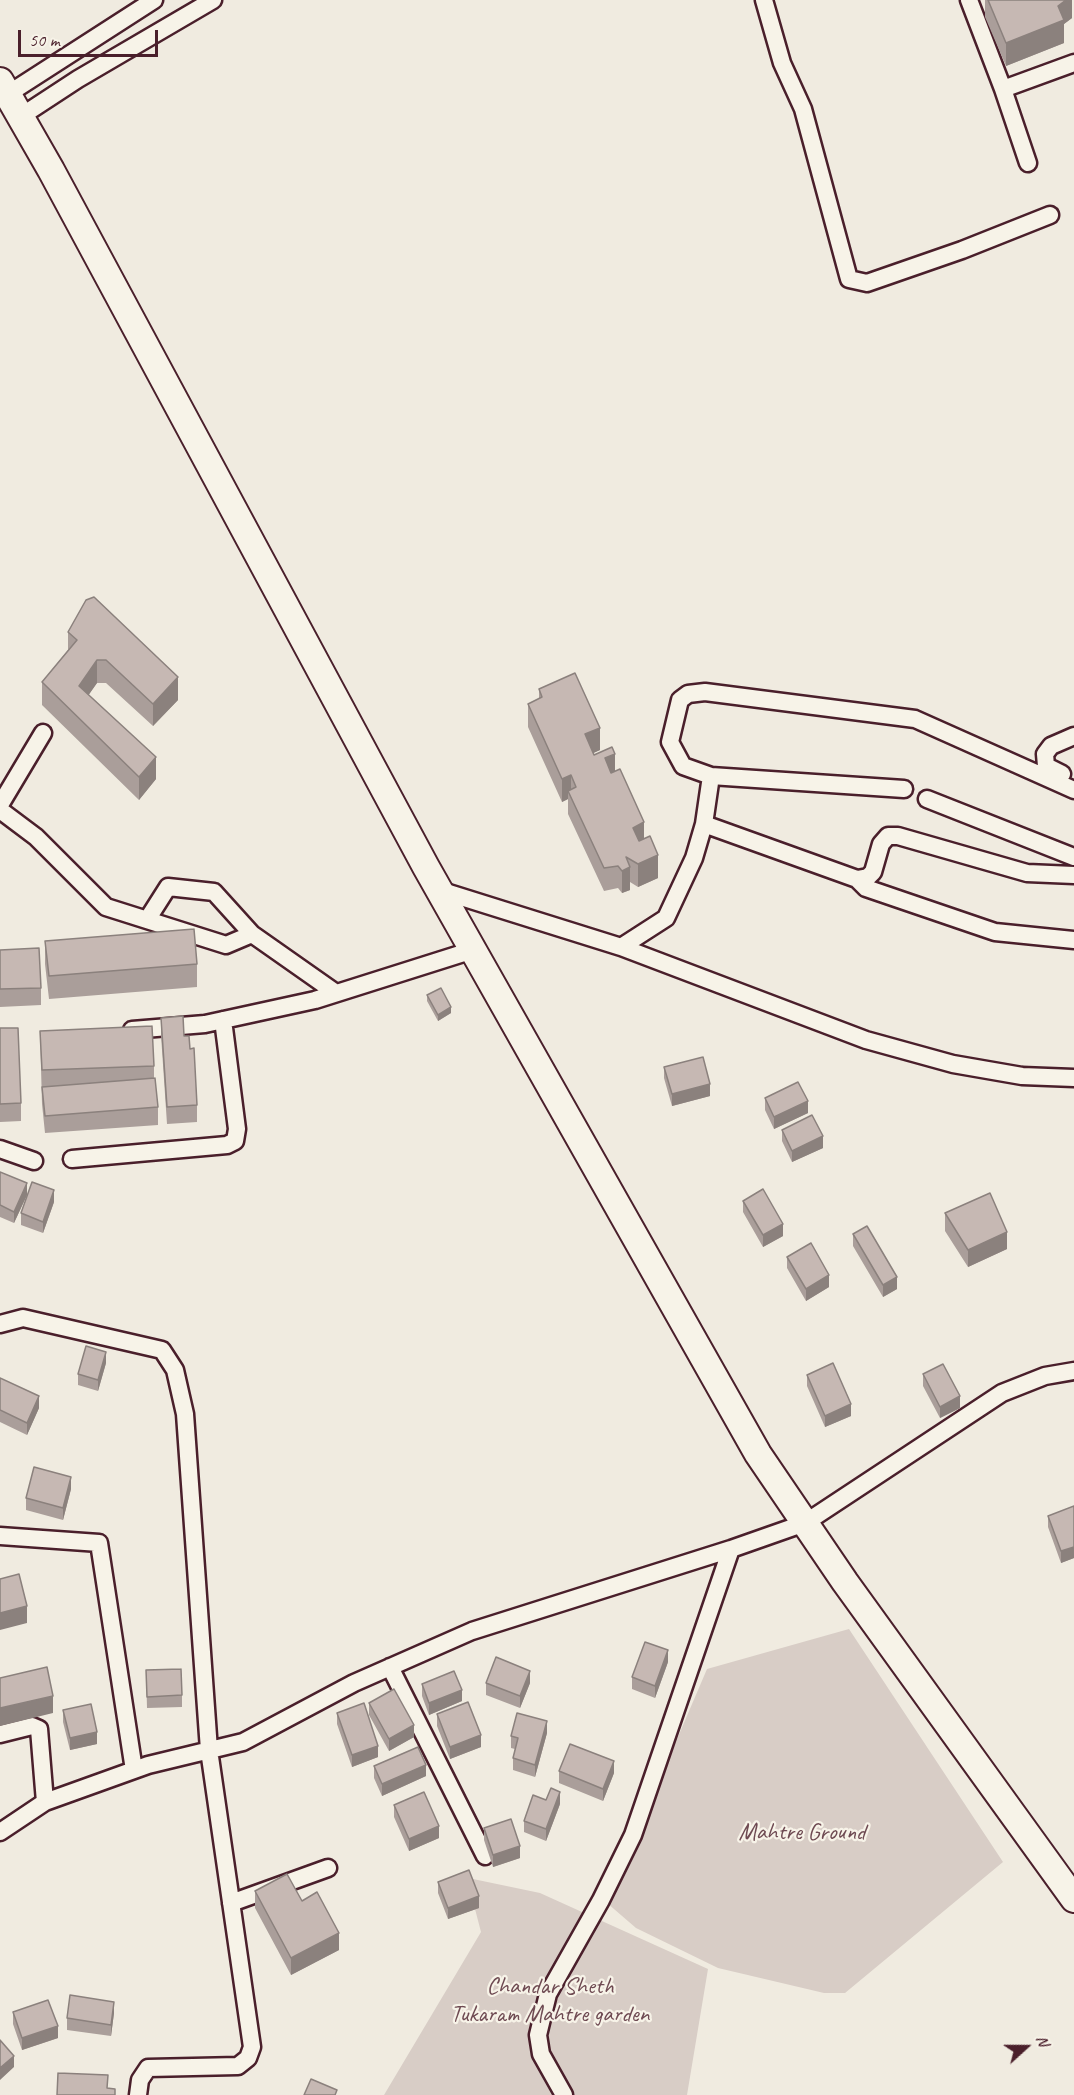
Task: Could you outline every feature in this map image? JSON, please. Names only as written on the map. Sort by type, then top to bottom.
[{"type":"main road","points":[[4,87],[439,890],[758,1454],[1074,1899]]},
{"type":"street","points":[[4,87],[69,54],[154,0]]},
{"type":"street","points":[[21,117],[83,76],[213,0]]},
{"type":"street","points":[[764,0],[782,63],[802,109],[849,279],[867,282],[962,250],[1050,215]]},
{"type":"street","points":[[969,0],[1028,163]]},
{"type":"street","points":[[69,54],[83,76]]},
{"type":"street","points":[[1003,89],[1074,63]]},
{"type":"street","points":[[904,789],[711,776],[683,766],[670,742],[680,700],[688,694],[705,692],[915,719],[1074,790]]},
{"type":"street","points":[[0,805],[43,733]]},
{"type":"street","points":[[1074,736],[1051,746],[1044,760],[1046,766],[1074,780]]},
{"type":"street","points":[[621,946],[666,918],[694,858],[704,824],[711,776]]},
{"type":"street","points":[[927,799],[1074,857]]},
{"type":"street","points":[[0,810],[36,837],[106,907],[226,945],[252,934]]},
{"type":"street","points":[[704,824],[857,879],[868,878],[873,872],[881,844],[888,836],[898,836],[1027,873],[1074,875]]},
{"type":"street","points":[[857,879],[866,888],[995,932],[1074,940]]},
{"type":"street","points":[[147,920],[168,886],[214,892],[252,934],[336,993]]},
{"type":"street","points":[[439,890],[621,946],[877,1043],[953,1065],[1022,1076],[1074,1078]]},
{"type":"street","points":[[113,1031],[223,1020],[336,993],[473,950]]},
{"type":"street","points":[[72,1159],[228,1145],[235,1141],[237,1129],[223,1020]]},
{"type":"street","points":[[0,1149],[34,1161]]},
{"type":"street","points":[[0,1324],[23,1318],[162,1350],[175,1370],[185,1414],[209,1750],[252,2047],[248,2058],[238,2066],[148,2068],[140,2080],[138,2095]]},
{"type":"street","points":[[0,1832],[45,1802],[134,1770],[243,1743],[354,1683],[472,1631],[731,1549],[805,1523],[1002,1393],[1045,1376],[1074,1371]]},
{"type":"street","points":[[0,1536],[99,1543],[134,1770]]},
{"type":"street","points":[[564,2095],[541,2054],[538,2035],[548,1994],[602,1900],[633,1835],[731,1549]]},
{"type":"street","points":[[390,1667],[485,1856]]},
{"type":"street","points":[[0,1734],[32,1726],[39,1729],[45,1802]]},
{"type":"street","points":[[231,1903],[328,1868]]},
{"type":"green space","name":"Mahtre Ground","points":[[849,1629],[1003,1862],[845,1993],[824,1993],[718,1968],[636,1928],[607,1903],[707,1669]]},
{"type":"green space","name":"Chandar Sheth Tukaram Mahtre garden","points":[[473,1879],[540,1893],[708,1969],[687,2095],[384,2095],[481,1932],[475,1909]]},
{"type":"building","points":[[988,0],[1066,0],[1058,6],[1064,20],[1006,43]]},
{"type":"building","points":[[94,597],[178,677],[153,704],[106,660],[97,660],[79,686],[156,757],[139,777],[42,682],[77,640],[68,632],[86,600]]},
{"type":"building","points":[[575,673],[600,728],[585,734],[594,755],[612,747],[615,754],[605,758],[611,773],[620,769],[644,822],[633,828],[639,841],[650,836],[658,855],[638,864],[626,857],[630,867],[622,871],[618,866],[604,868],[568,791],[576,787],[571,775],[562,779],[528,704],[542,697],[539,689]]},
{"type":"building","points":[[194,929],[197,964],[49,976],[45,941]]},
{"type":"building","points":[[39,948],[41,988],[0,989],[0,950]]},
{"type":"building","points":[[441,988],[451,1007],[438,1015],[427,995]]},
{"type":"building","points":[[183,1016],[184,1036],[189,1036],[190,1049],[194,1048],[197,1105],[167,1107],[161,1018]]},
{"type":"building","points":[[152,1026],[154,1066],[42,1070],[40,1031]]},
{"type":"building","points":[[0,1028],[18,1028],[21,1103],[0,1104]]},
{"type":"building","points":[[703,1057],[710,1084],[672,1094],[664,1067]]},
{"type":"building","points":[[155,1078],[158,1107],[45,1116],[42,1087]]},
{"type":"building","points":[[798,1082],[808,1101],[774,1117],[765,1098]]},
{"type":"building","points":[[812,1115],[823,1136],[792,1151],[782,1130]]},
{"type":"building","points":[[0,1172],[27,1183],[14,1212],[0,1205]]},
{"type":"building","points":[[32,1182],[54,1190],[43,1222],[21,1213]]},
{"type":"building","points":[[763,1189],[783,1224],[763,1235],[743,1201]]},
{"type":"building","points":[[990,1193],[1007,1232],[968,1250],[945,1213]]},
{"type":"building","points":[[867,1226],[897,1277],[883,1285],[853,1234]]},
{"type":"building","points":[[811,1243],[829,1275],[806,1289],[787,1257]]},
{"type":"building","points":[[86,1346],[106,1352],[98,1380],[78,1374]]},
{"type":"building","points":[[833,1363],[851,1404],[825,1416],[807,1375]]},
{"type":"building","points":[[943,1364],[960,1396],[940,1407],[923,1374]]},
{"type":"building","points":[[0,1378],[39,1396],[27,1423],[0,1410]]},
{"type":"building","points":[[34,1467],[71,1477],[63,1508],[26,1498]]},
{"type":"building","points":[[1074,1506],[1074,1547],[1061,1551],[1048,1516]]},
{"type":"building","points":[[19,1574],[27,1606],[0,1613],[0,1579]]},
{"type":"building","points":[[645,1642],[668,1650],[655,1686],[632,1677]]},
{"type":"building","points":[[496,1657],[530,1671],[520,1696],[486,1683]]},
{"type":"building","points":[[47,1667],[53,1696],[0,1708],[0,1678]]},
{"type":"building","points":[[181,1669],[182,1695],[147,1697],[146,1670]]},
{"type":"building","points":[[454,1671],[462,1690],[429,1703],[422,1684]]},
{"type":"building","points":[[394,1689],[414,1725],[389,1739],[369,1703]]},
{"type":"building","points":[[468,1702],[481,1735],[450,1747],[437,1714]]},
{"type":"building","points":[[364,1703],[378,1746],[352,1755],[337,1713]]},
{"type":"building","points":[[91,1704],[97,1732],[70,1738],[63,1710]]},
{"type":"building","points":[[517,1713],[547,1721],[535,1765],[513,1758],[518,1738],[511,1736]]},
{"type":"building","points":[[570,1744],[614,1761],[603,1789],[559,1771]]},
{"type":"building","points":[[418,1747],[426,1765],[382,1784],[374,1766]]},
{"type":"building","points":[[551,1788],[560,1792],[546,1829],[524,1821],[533,1795],[546,1800]]},
{"type":"building","points":[[424,1792],[439,1826],[409,1839],[394,1805]]},
{"type":"building","points":[[511,1819],[520,1846],[493,1855],[484,1828]]},
{"type":"building","points":[[469,1870],[479,1896],[448,1908],[438,1882]]},
{"type":"building","points":[[287,1874],[302,1901],[317,1892],[339,1933],[291,1958],[255,1891]]},
{"type":"building","points":[[70,1995],[114,2002],[111,2025],[67,2018]]},
{"type":"building","points":[[48,2000],[58,2026],[22,2038],[13,2012]]},
{"type":"building","points":[[0,2040],[14,2056],[0,2068]]},
{"type":"building","points":[[58,2073],[108,2075],[107,2088],[115,2089],[115,2095],[57,2095]]},
{"type":"building","points":[[311,2079],[337,2090],[335,2095],[304,2095]]}]
